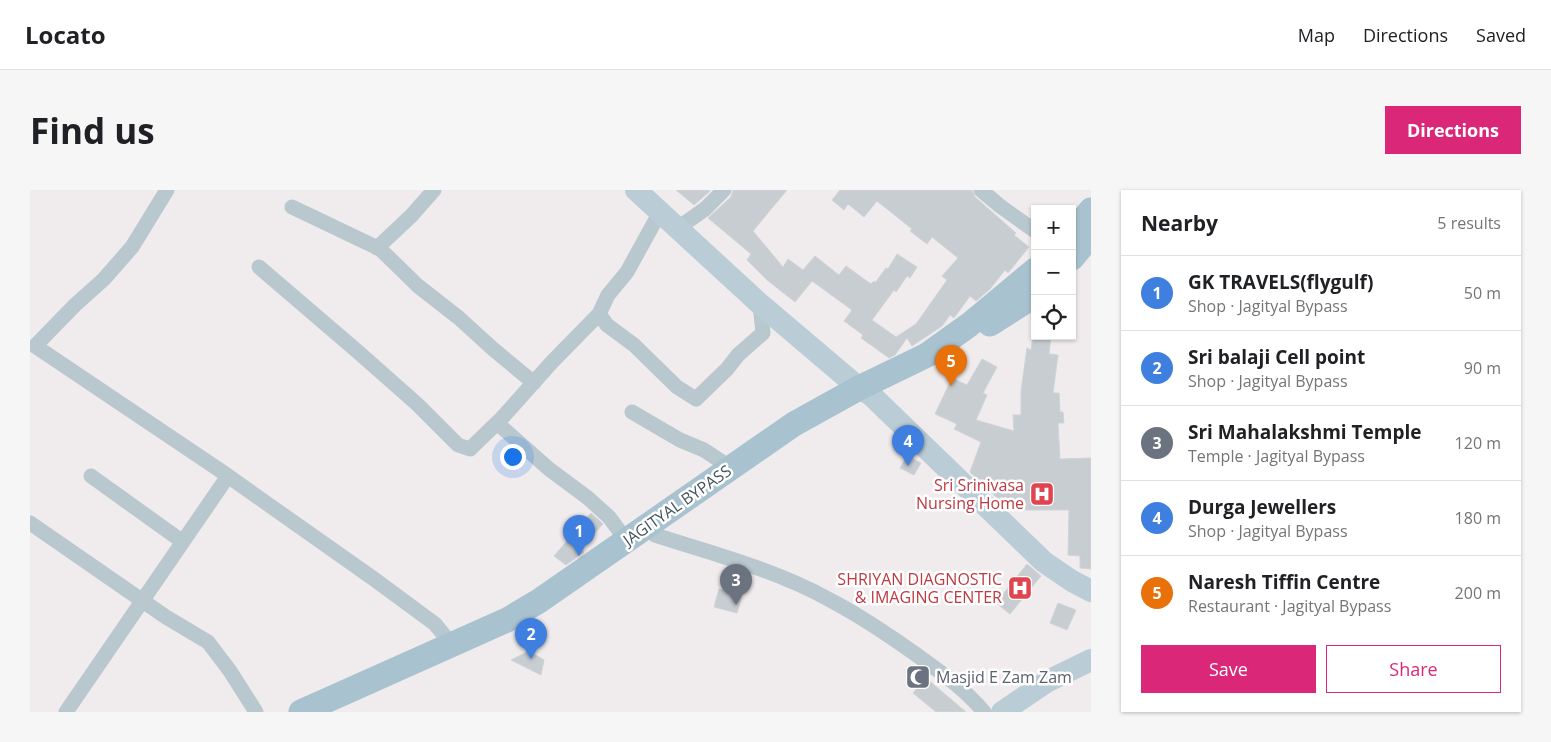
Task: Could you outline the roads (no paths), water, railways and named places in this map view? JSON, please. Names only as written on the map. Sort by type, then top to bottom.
[{"type":"main road","points":[[1073,250],[1091,210]]},
{"type":"main road","points":[[1074,250],[1091,235]]},
{"type":"main road","name":"JAGITYAL BYPASS","points":[[326,712],[345,702],[520,630],[745,472],[969,325],[1031,273]]},
{"type":"main road","name":"JAGITYAL BYPASS","points":[[301,712],[507,620],[531,606],[794,424],[936,362],[1031,295]]},
{"type":"street","points":[[167,190],[132,247],[104,279],[75,305],[35,346],[228,476],[435,624],[452,645]]},
{"type":"street","points":[[377,248],[411,216],[434,190]]},
{"type":"street","points":[[636,190],[760,304],[865,392],[1044,562],[1091,591]]},
{"type":"street","points":[[678,228],[705,209],[724,190]]},
{"type":"street","points":[[981,190],[1031,228]]},
{"type":"street","points":[[292,207],[377,248],[418,286],[459,318],[534,383]]},
{"type":"street","points":[[259,267],[358,351],[417,404],[458,445],[470,449],[497,423],[599,314],[608,295],[627,272],[660,212]]},
{"type":"street","points":[[599,314],[607,325],[634,345],[677,387],[696,399],[727,369],[738,355],[764,333],[760,304]]},
{"type":"street","points":[[632,412],[680,440],[704,450],[731,468]]},
{"type":"street","points":[[497,423],[549,470],[588,498],[610,517],[626,540]]},
{"type":"street","points":[[91,476],[183,542]]},
{"type":"street","points":[[66,712],[228,476]]},
{"type":"street","points":[[30,523],[166,617],[208,642],[230,671],[256,712]]},
{"type":"street","points":[[655,534],[775,575],[830,599],[891,637],[942,674],[971,696],[984,712]]},
{"type":"street","points":[[1002,712],[1048,681],[1091,660]]},
{"type":"place","name":"Naresh Tiffin Centre","points":[[951,386]]},
{"type":"place","name":"Durga Jewellers","points":[[908,466]]},
{"type":"place","name":"Sri Srinivasa Nursing Home","points":[[1042,494]]},
{"type":"place","name":"GK TRAVELS(flygulf)","points":[[579,556]]},
{"type":"place","name":"SHRIYAN DIAGNOSTIC & IMAGING CENTER","points":[[1020,588]]},
{"type":"place","name":"Sri Mahalakshmi Temple","points":[[736,605]]},
{"type":"place","name":"Sri balaji Cell point","points":[[531,659]]},
{"type":"place","name":"Masjid E Zam Zam","points":[[918,677]]}]
